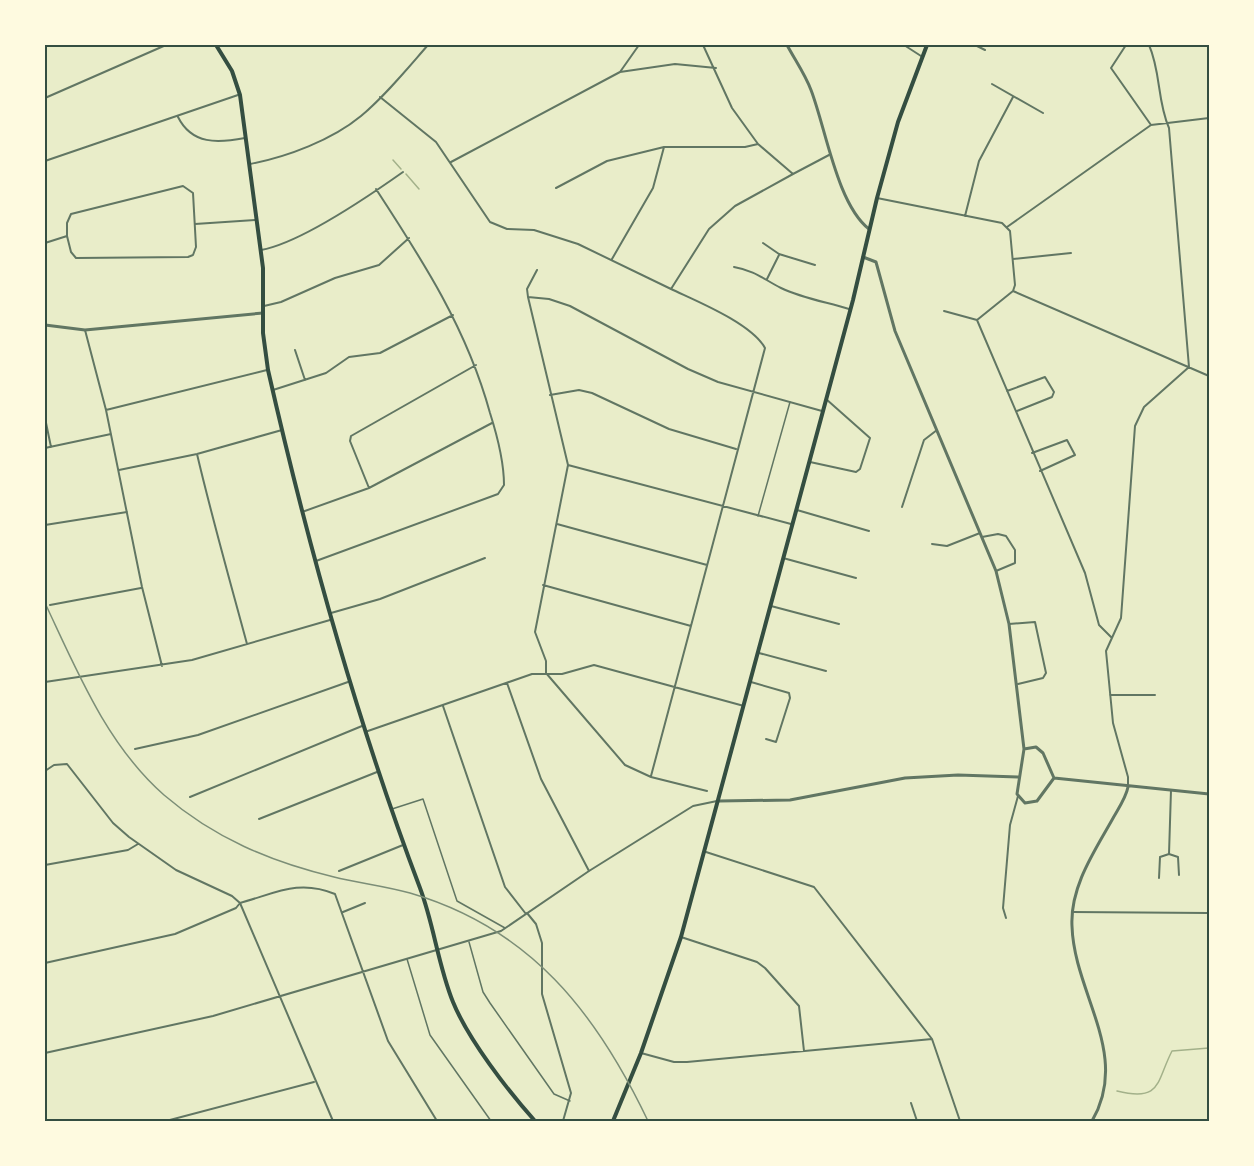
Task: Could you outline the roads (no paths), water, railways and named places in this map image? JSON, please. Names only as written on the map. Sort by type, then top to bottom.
[{"type":"main road","points":[[216,45],[232,71],[240,95],[261,250],[268,370],[328,614],[362,726],[404,845],[458,1013],[476,1043],[535,1121]]},
{"type":"main road","points":[[613,1121],[641,1053],[681,937],[706,852],[864,257],[877,198],[898,122],[927,45]]},
{"type":"street","points":[[45,98],[166,45]]},
{"type":"street","points":[[249,164],[315,142],[345,127],[380,97],[428,45]]},
{"type":"street","points":[[620,72],[639,45]]},
{"type":"street","points":[[703,45],[716,68],[732,108],[758,144],[793,174]]},
{"type":"street","points":[[787,45],[811,88],[849,205],[869,229]]},
{"type":"street","points":[[904,45],[921,56]]},
{"type":"street","points":[[975,45],[985,50]]},
{"type":"street","points":[[1126,45],[1111,68],[1151,125]]},
{"type":"street","points":[[1149,45],[1157,64],[1162,113],[1166,122],[1189,367]]},
{"type":"street","points":[[451,162],[620,72],[675,64],[716,68]]},
{"type":"street","points":[[992,84],[1043,113]]},
{"type":"street","points":[[45,161],[240,95]]},
{"type":"street","points":[[380,97],[429,134],[451,162],[490,222],[496,226],[534,230],[578,244],[612,259],[744,328],[761,341],[765,348],[736,449],[651,777]]},
{"type":"street","points":[[966,216],[979,161],[1013,97]]},
{"type":"street","points":[[178,117],[187,130],[200,139],[225,142],[247,138]]},
{"type":"street","points":[[1007,227],[1151,125],[1209,118]]},
{"type":"street","points":[[556,188],[607,161],[664,147],[745,147],[758,144]]},
{"type":"street","points":[[612,259],[653,188],[664,147]]},
{"type":"street","points":[[671,289],[709,230],[735,206],[831,153]]},
{"type":"street","points":[[261,250],[288,242],[403,172]]},
{"type":"street","points":[[183,186],[193,193],[195,224],[195,252],[185,258],[76,258],[71,252],[67,236],[67,223],[71,214],[183,186]]},
{"type":"street","points":[[315,561],[495,495],[503,488],[500,450],[476,365],[453,315],[409,238],[376,189]]},
{"type":"street","points":[[877,198],[1002,223],[1007,227],[1013,259],[1013,291]]},
{"type":"street","points":[[195,224],[257,219]]},
{"type":"street","points":[[45,243],[67,236]]},
{"type":"street","points":[[264,306],[281,302],[335,278],[379,265],[409,238]]},
{"type":"street","points":[[763,243],[779,254],[815,265]]},
{"type":"street","points":[[1013,259],[1071,253]]},
{"type":"street","points":[[767,279],[779,254]]},
{"type":"street","points":[[864,257],[876,262],[895,331],[996,571],[1009,624],[1024,749],[1018,796],[1012,808],[1010,825],[1003,908],[1006,918]]},
{"type":"street","points":[[734,267],[762,275],[780,288],[850,309]]},
{"type":"street","points":[[537,270],[527,289],[528,297],[568,465],[543,585],[536,632],[546,661],[546,673],[625,765],[651,777],[707,791]]},
{"type":"street","points":[[1013,291],[1209,376]]},
{"type":"street","points":[[977,320],[1013,291]]},
{"type":"street","points":[[528,297],[549,299],[570,306],[688,369],[753,392],[823,411]]},
{"type":"street","points":[[944,311],[977,320]]},
{"type":"street","points":[[45,325],[85,330],[264,313]]},
{"type":"street","points":[[273,390],[326,373],[349,357],[380,353],[453,315]]},
{"type":"street","points":[[977,320],[1039,471],[1085,573],[1099,626],[1111,637]]},
{"type":"street","points":[[85,330],[106,410],[142,588],[162,666]]},
{"type":"street","points":[[296,350],[305,380]]},
{"type":"street","points":[[369,488],[350,441],[351,436],[476,365]]},
{"type":"street","points":[[1092,1121],[1104,1093],[1107,1059],[1079,971],[1073,940],[1072,912],[1076,891],[1086,867],[1128,787],[1109,695],[1106,651],[1121,618],[1131,457],[1138,416],[1144,406],[1189,367]]},
{"type":"street","points":[[106,410],[268,370]]},
{"type":"street","points":[[1007,391],[1045,377],[1054,392],[1052,397],[1016,412]]},
{"type":"street","points":[[550,395],[579,390],[592,393],[669,429],[736,449]]},
{"type":"street","points":[[809,462],[856,472],[860,469],[870,438],[840,408],[826,399]]},
{"type":"street","points":[[45,418],[51,447]]},
{"type":"street","points":[[302,512],[369,488],[493,422]]},
{"type":"street","points":[[119,470],[197,454],[283,430]]},
{"type":"street","points":[[902,507],[924,440],[937,430]]},
{"type":"street","points":[[45,448],[111,434]]},
{"type":"street","points":[[1032,453],[1067,440],[1075,455],[1039,471]]},
{"type":"street","points":[[197,454],[213,524],[229,571],[247,644]]},
{"type":"street","points":[[568,465],[793,524]]},
{"type":"street","points":[[1208,556],[1209,506]]},
{"type":"street","points":[[797,510],[870,531]]},
{"type":"street","points":[[45,525],[127,512]]},
{"type":"street","points":[[557,524],[707,565]]},
{"type":"street","points":[[932,544],[947,546],[980,533]]},
{"type":"street","points":[[982,537],[998,534],[1006,536],[1015,550],[1015,563],[996,571]]},
{"type":"street","points":[[328,614],[380,599],[485,558]]},
{"type":"street","points":[[783,558],[856,578]]},
{"type":"street","points":[[543,585],[691,626]]},
{"type":"street","points":[[50,605],[142,588]]},
{"type":"street","points":[[771,606],[839,624]]},
{"type":"street","points":[[45,682],[162,666],[330,620]]},
{"type":"street","points":[[1009,624],[1035,622],[1046,674],[1043,678],[1018,684]]},
{"type":"street","points":[[759,653],[826,671]]},
{"type":"street","points":[[364,732],[532,674],[562,674],[594,665],[744,706]]},
{"type":"street","points":[[135,749],[198,735],[348,681]]},
{"type":"street","points":[[507,682],[540,779],[589,871]]},
{"type":"street","points":[[751,682],[789,693],[790,698],[776,742],[766,739]]},
{"type":"street","points":[[1109,695],[1155,695]]},
{"type":"street","points":[[443,705],[505,887],[536,924],[542,942],[542,994],[568,1080],[570,1101],[563,1121]]},
{"type":"street","points":[[190,797],[248,771],[362,726]]},
{"type":"street","points":[[1024,749],[1036,747],[1043,753],[1054,778]]},
{"type":"street","points":[[45,771],[65,763],[113,823],[138,844],[176,870],[232,896],[240,903],[333,1121]]},
{"type":"street","points":[[259,819],[377,772]]},
{"type":"street","points":[[45,1053],[213,1016],[469,941],[506,928],[589,871],[693,806],[710,800],[790,800],[906,778],[958,775],[1019,777]]},
{"type":"street","points":[[1054,778],[1209,794]]},
{"type":"street","points":[[1018,796],[1025,803],[1037,801],[1054,778]]},
{"type":"street","points":[[1170,854],[1171,790]]},
{"type":"street","points":[[45,865],[128,850],[138,844]]},
{"type":"street","points":[[339,871],[404,845]]},
{"type":"street","points":[[706,852],[814,886],[932,1039],[960,1121]]},
{"type":"street","points":[[1159,878],[1160,857],[1170,854],[1178,857],[1179,875]]},
{"type":"street","points":[[45,963],[175,934],[236,908],[240,903],[297,887],[316,886],[335,894],[388,1041],[437,1121]]},
{"type":"street","points":[[343,912],[365,903]]},
{"type":"street","points":[[1072,912],[1208,913]]},
{"type":"street","points":[[681,937],[762,965],[799,1006],[804,1052]]},
{"type":"street","points":[[641,1053],[674,1062],[687,1062],[932,1039]]},
{"type":"street","points":[[166,1121],[315,1082]]},
{"type":"street","points":[[911,1103],[917,1121]]},
{"type":"lane","points":[[758,516],[790,401]]},
{"type":"lane","points":[[391,809],[423,799],[457,901],[506,928]]},
{"type":"lane","points":[[469,941],[483,992],[554,1094],[570,1101]]},
{"type":"lane","points":[[407,959],[430,1035],[491,1121]]},
{"type":"waterway","points":[[393,160],[401,169]]},
{"type":"waterway","points":[[406,174],[419,189]]},
{"type":"waterway","points":[[1117,1091],[1132,1094],[1150,1091],[1159,1080],[1172,1051],[1209,1048]]},
{"type":"railway","points":[[45,603],[95,706],[126,753],[164,795],[223,836],[266,856],[334,877],[410,893],[453,908],[490,928],[524,952],[554,979],[581,1010],[606,1044],[648,1121]]}]
